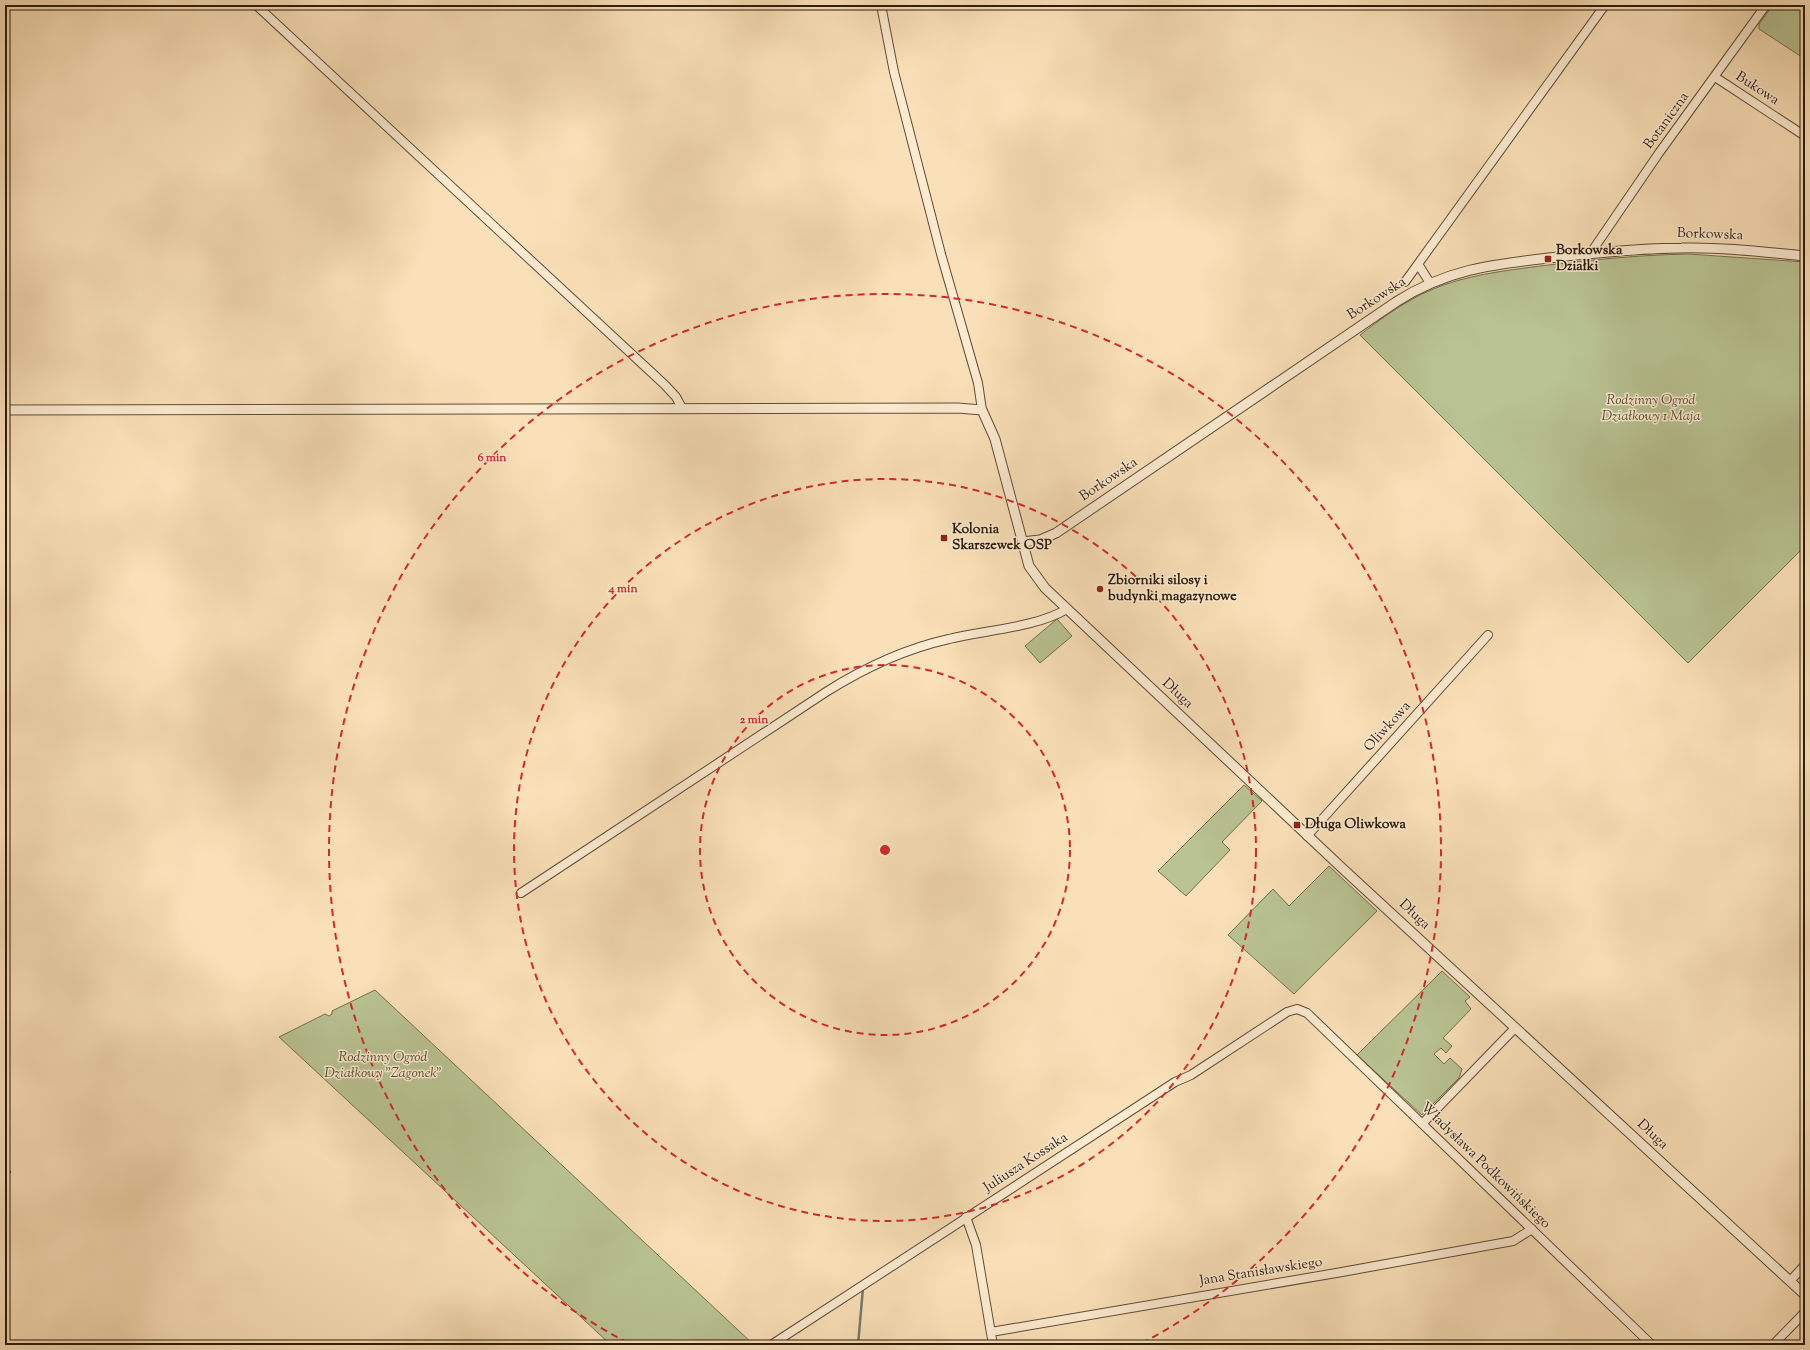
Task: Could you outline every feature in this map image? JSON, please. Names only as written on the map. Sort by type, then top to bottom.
[{"type":"street","points":[[256,5],[666,385],[676,396],[682,408]]},
{"type":"street","points":[[5,410],[682,408],[958,408],[982,410],[978,383],[941,254],[894,72],[881,5]]},
{"type":"street","points":[[1405,282],[1605,5]]},
{"type":"street","name":"Botaniczna","points":[[1590,254],[1659,153],[1766,5]]},
{"type":"street","name":"Bukowa","points":[[1715,77],[1805,136]]},
{"type":"street","name":"Borkowska","points":[[1022,542],[1040,540],[1056,533],[1396,302],[1430,283],[1454,273],[1478,268],[1590,254],[1686,248],[1732,249],[1805,256]]},
{"type":"street","points":[[1418,264],[1430,283]]},
{"type":"street","name":"Długa","points":[[982,410],[995,439],[1022,542],[1032,572],[1044,588],[1307,836],[1805,1295]]},
{"type":"street","points":[[521,893],[826,692],[870,667],[914,649],[947,639],[1004,628],[1049,617],[1067,609]]},
{"type":"street","name":"Oliwkowa","points":[[1307,836],[1488,635]]},
{"type":"street","name":"Władysława Podkowińskiego","points":[[1297,1009],[1307,1013],[1652,1345]]},
{"type":"street","name":"Juliusza Kossaka","points":[[771,1345],[1175,1082],[1191,1075],[1287,1012],[1297,1009]]},
{"type":"street","points":[[1422,1124],[1515,1028]]},
{"type":"street","points":[[966,1218],[976,1245],[993,1345]]},
{"type":"street","name":"Jana Stanisławskiego","points":[[991,1332],[1494,1244],[1519,1238],[1532,1229]]},
{"type":"street","points":[[1790,1281],[1805,1265]]},
{"type":"street","points":[[1773,1345],[1805,1312]]},
{"type":"green space","points":[[1773,5],[1805,5],[1805,59],[1759,29],[1759,24]]},
{"type":"green space","name":"Rodzinny Ogród Działkowy 1 Maja","points":[[1688,254],[1805,262],[1805,546],[1688,663],[1360,335],[1385,316],[1412,299],[1444,285],[1471,277],[1577,262]]},
{"type":"green space","points":[[1057,619],[1072,636],[1040,663],[1025,646]]},
{"type":"green space","points":[[1244,785],[1262,801],[1222,842],[1230,850],[1186,896],[1158,871]]},
{"type":"green space","points":[[1329,866],[1377,911],[1294,994],[1228,935],[1273,889],[1289,906]]},
{"type":"green space","points":[[1442,971],[1470,997],[1465,1001],[1471,1009],[1443,1038],[1452,1046],[1446,1053],[1441,1048],[1434,1054],[1444,1064],[1450,1058],[1462,1069],[1459,1078],[1422,1115],[1357,1055]]},
{"type":"green space","name":"Rodzinny Ogród Działkowy \"Zagonek\"","points":[[375,990],[754,1345],[611,1345],[279,1037],[325,1014],[329,1016],[332,1014],[332,1011]]},
{"type":"waterway","points":[[5,1171],[10,1172]]},
{"type":"waterway","points":[[858,1345],[863,1288]]},
{"type":"place","name":"Borkowska Działki","points":[[1548,259]]},
{"type":"place","name":"Kolonia Skarszewek OSP","points":[[944,538]]},
{"type":"place","name":"Zbiorniki silosy i budynki magazynowe","points":[[1100,589]]},
{"type":"place","name":"Długa Oliwkowa","points":[[1297,825]]}]
